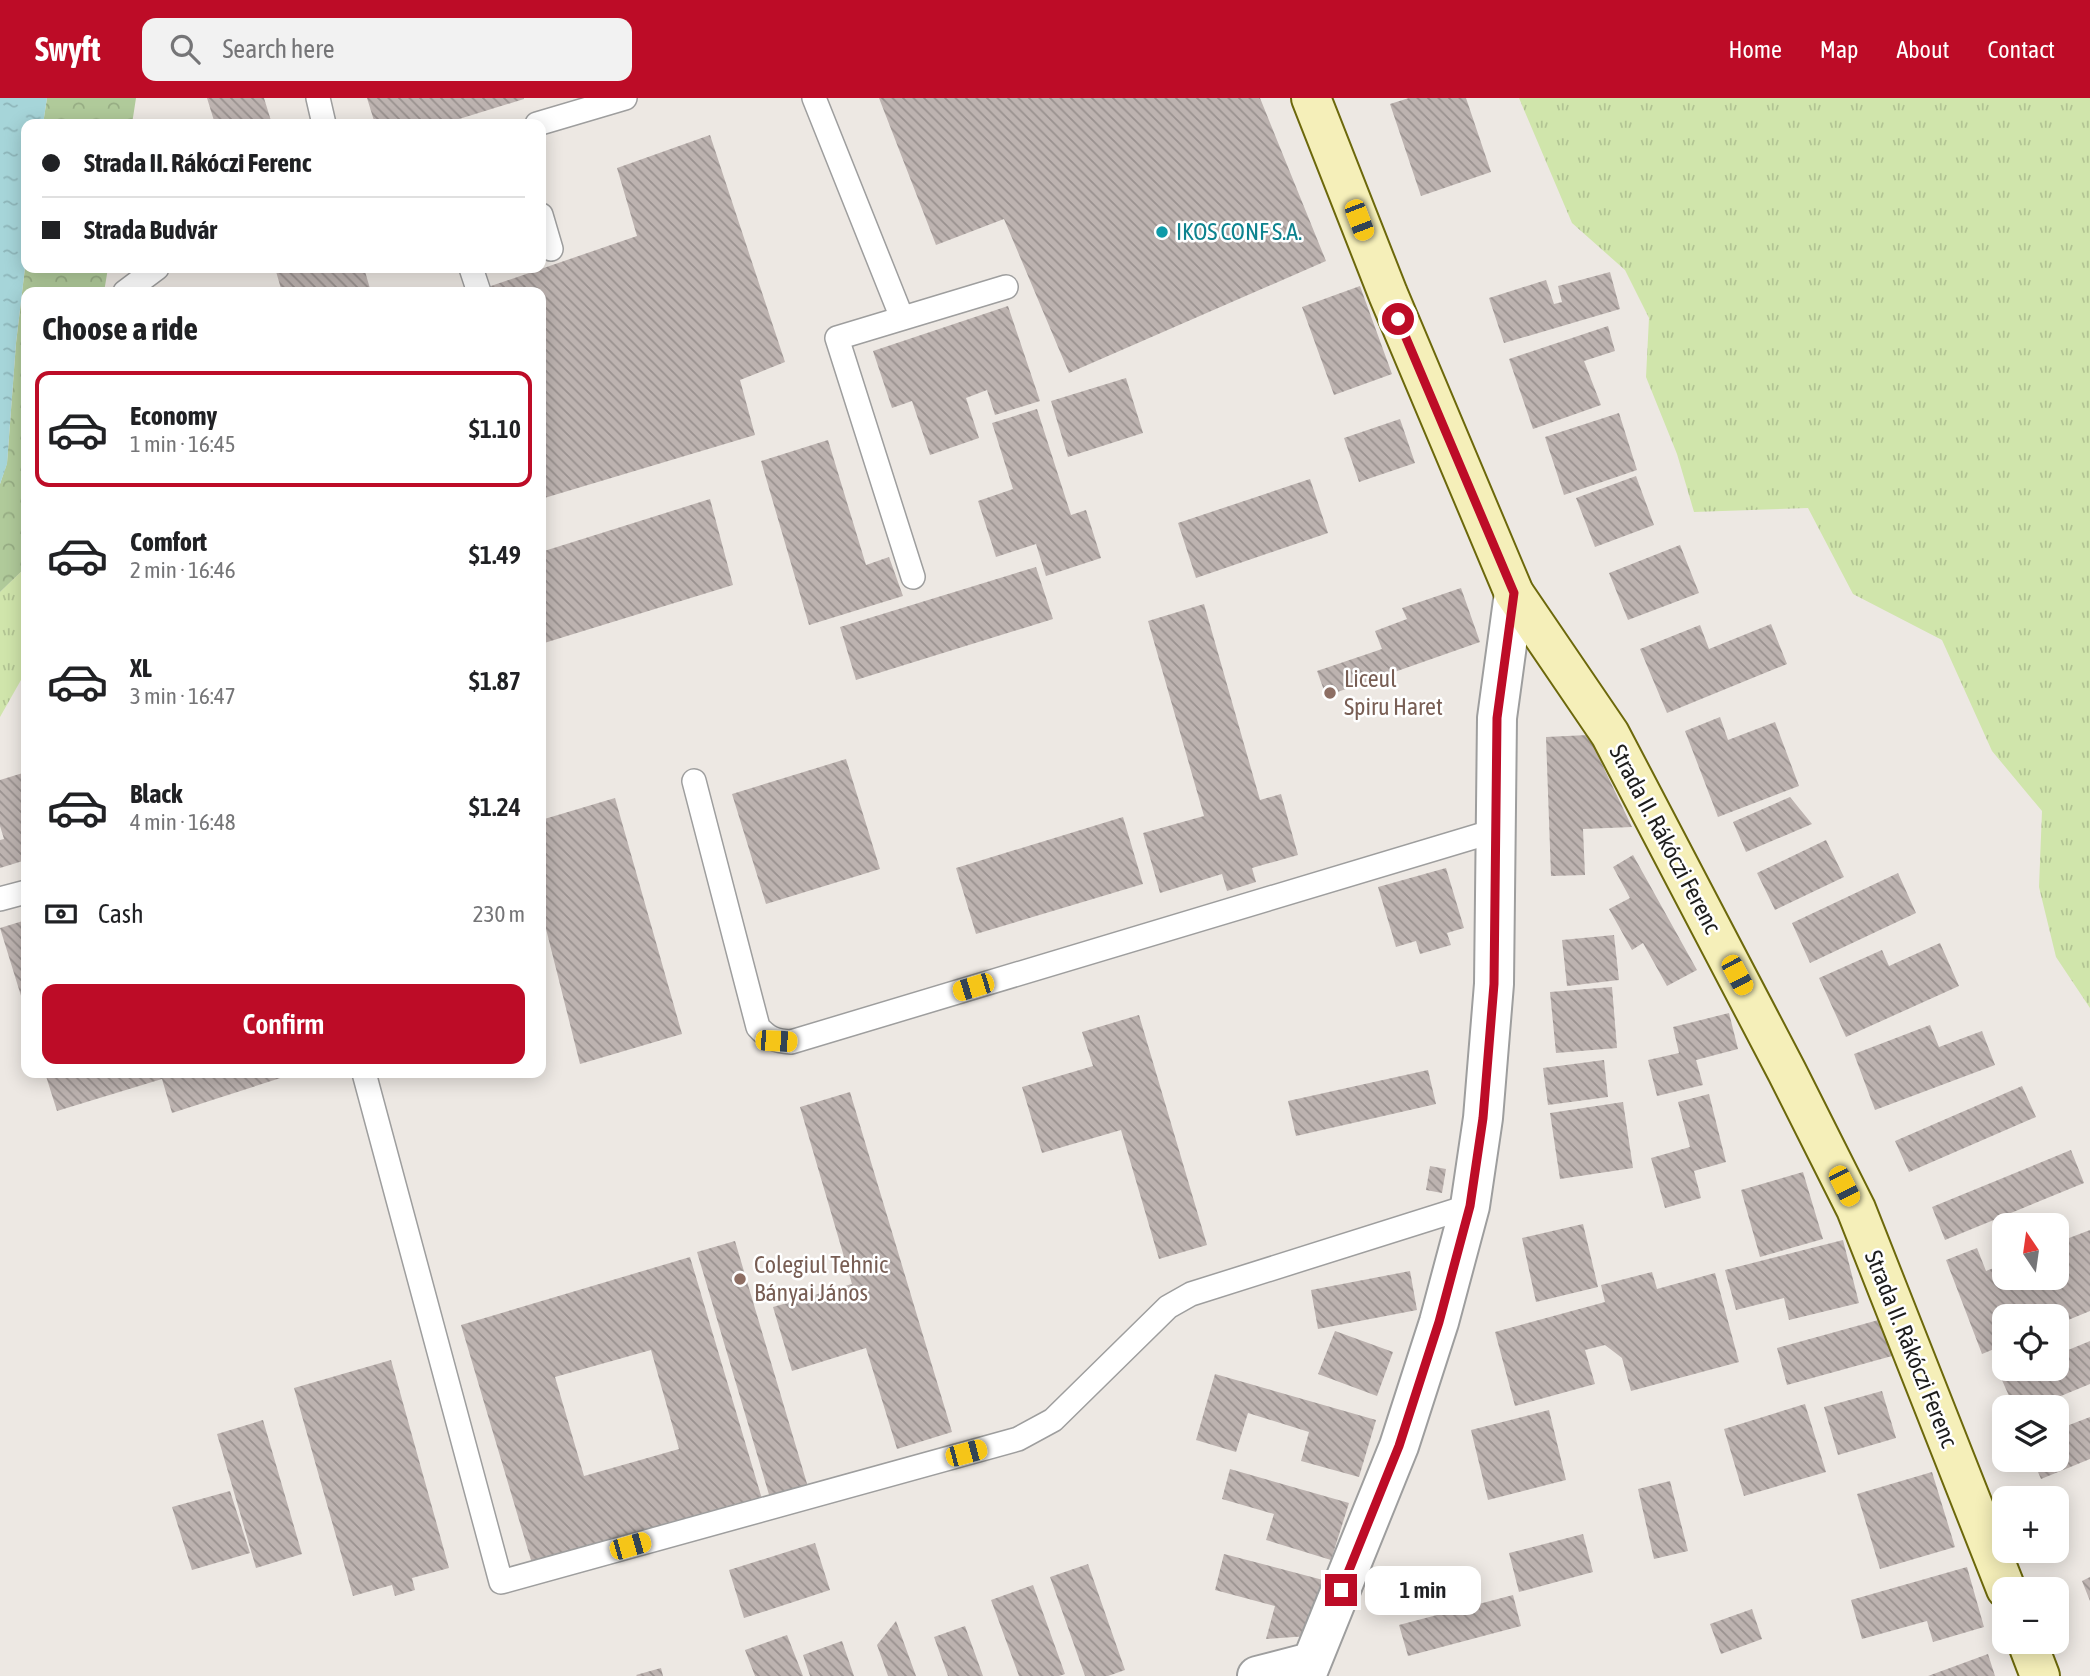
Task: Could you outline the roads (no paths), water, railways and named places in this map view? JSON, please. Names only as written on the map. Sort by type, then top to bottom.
[{"type":"main road","name":"Strada II. Rákóczi Ferenc","points":[[1311,98],[1388,294],[1514,593],[1610,734],[1856,1209],[2001,1577]]},
{"type":"main road","points":[[2032,1654],[2040,1676]]},
{"type":"street","points":[[1258,1676],[1309,1669],[1399,1446],[1439,1322],[1470,1206],[1483,1118],[1494,984],[1497,718],[1514,593]]},
{"type":"lane","points":[[318,98],[323,119]]},
{"type":"lane","points":[[546,121],[625,98]]},
{"type":"lane","points":[[814,98],[902,318]]},
{"type":"lane","points":[[546,232],[551,249]]},
{"type":"lane","points":[[132,287],[150,273]]},
{"type":"lane","points":[[913,577],[837,338],[1006,287]]},
{"type":"lane","points":[[694,781],[758,1027],[766,1036],[776,1041],[790,1042],[1494,831]]},
{"type":"lane","points":[[0,899],[21,893]]},
{"type":"lane","points":[[365,1078],[501,1583],[1018,1438],[1054,1420],[1168,1307],[1191,1294],[1470,1206]]},
{"type":"water","points":[[0,98],[47,98],[44,119],[21,119],[21,273],[24,273],[7,464],[0,484]]},
{"type":"place","name":"IKOS CONF S.A.","points":[[1162,232]]},
{"type":"place","name":"Liceul Spiru Haret","points":[[1330,693]]},
{"type":"place","name":"Colegiul Tehnic Bányai János","points":[[740,1279]]}]
